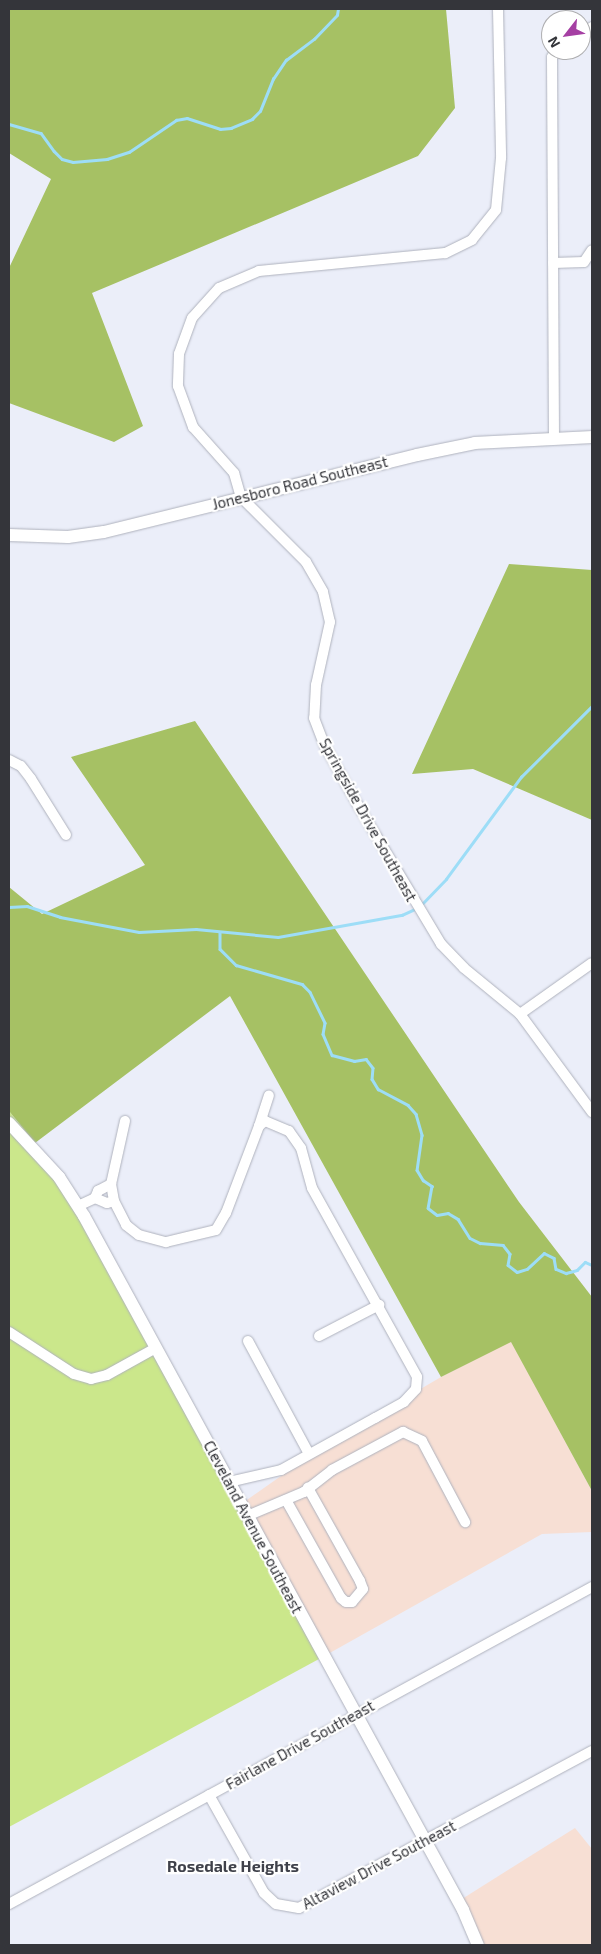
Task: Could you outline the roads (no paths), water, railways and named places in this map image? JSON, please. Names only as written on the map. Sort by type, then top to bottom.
[{"type":"main road","name":"Jonesboro Road Southeast","points":[[9,535],[68,537],[104,532],[431,452],[476,444],[592,437]]},
{"type":"main road","name":"Cleveland Avenue Southeast","points":[[9,1123],[59,1178],[78,1206],[463,1910],[478,1945]]},
{"type":"street","points":[[241,497],[234,473],[193,427],[178,386],[178,354],[192,318],[219,288],[258,271],[445,253],[472,240],[496,210],[501,158],[498,9]]},
{"type":"street","points":[[552,60],[554,438]]},
{"type":"street","points":[[553,263],[584,262],[592,250]]},
{"type":"street","name":"Springside Drive Southeast","points":[[241,497],[306,562],[316,576],[329,608],[330,622],[313,703],[317,728],[325,746],[421,914],[441,944],[464,968],[520,1014],[592,1112]]},
{"type":"street","points":[[9,760],[21,766],[31,779],[66,835]]},
{"type":"street","points":[[520,1014],[592,963]]},
{"type":"street","points":[[125,1121],[111,1184],[114,1201],[126,1225],[154,1240],[179,1240],[216,1230],[226,1213],[269,1096]]},
{"type":"street","points":[[229,1482],[281,1470],[404,1402],[416,1389],[417,1377],[379,1305],[312,1188],[301,1148],[289,1131],[265,1121],[259,1126]]},
{"type":"street","points":[[78,1206],[95,1198],[98,1191],[111,1184]]},
{"type":"street","points":[[95,1198],[107,1202],[114,1201]]},
{"type":"street","points":[[319,1336],[379,1305]]},
{"type":"street","points":[[10,1337],[74,1374],[91,1379],[107,1374],[156,1348]]},
{"type":"street","points":[[248,1341],[308,1454]]},
{"type":"street","points":[[247,1516],[286,1500],[308,1488],[332,1470],[404,1432],[422,1441],[465,1522]]},
{"type":"street","points":[[286,1500],[341,1598],[346,1602],[352,1602],[363,1589],[360,1581],[308,1488]]},
{"type":"street","name":"Fairlane Drive Southeast","points":[[9,1904],[592,1587]]},
{"type":"street","name":"Altaview Drive Southeast","points":[[209,1795],[264,1893],[276,1904],[289,1908],[307,1906],[592,1751]]},
{"type":"waterway","points":[[9,124],[41,133],[62,159],[73,162],[107,159],[129,152],[176,120],[187,118],[220,129],[231,128],[252,119],[260,111],[273,79],[286,60],[314,39],[337,15],[338,9]]},
{"type":"waterway","points":[[421,905],[446,879],[521,777],[592,706]]},
{"type":"waterway","points":[[9,907],[27,906],[60,917],[139,932],[196,929],[278,937],[402,915],[417,908]]},
{"type":"waterway","points":[[220,932],[220,949],[236,965],[302,984],[310,992],[325,1023],[323,1034],[332,1055],[354,1061],[366,1059],[373,1068],[372,1079],[378,1089],[408,1105],[416,1114],[422,1135],[417,1170],[423,1180],[432,1186],[428,1208],[437,1215],[448,1213],[458,1219],[470,1238],[480,1243],[503,1245],[510,1254],[508,1265],[517,1272],[527,1269],[544,1253],[554,1258],[556,1269],[566,1273],[577,1270],[585,1262],[592,1265]]},
{"type":"district","name":"Rosedale Heights","points":[[233,1866]]}]
